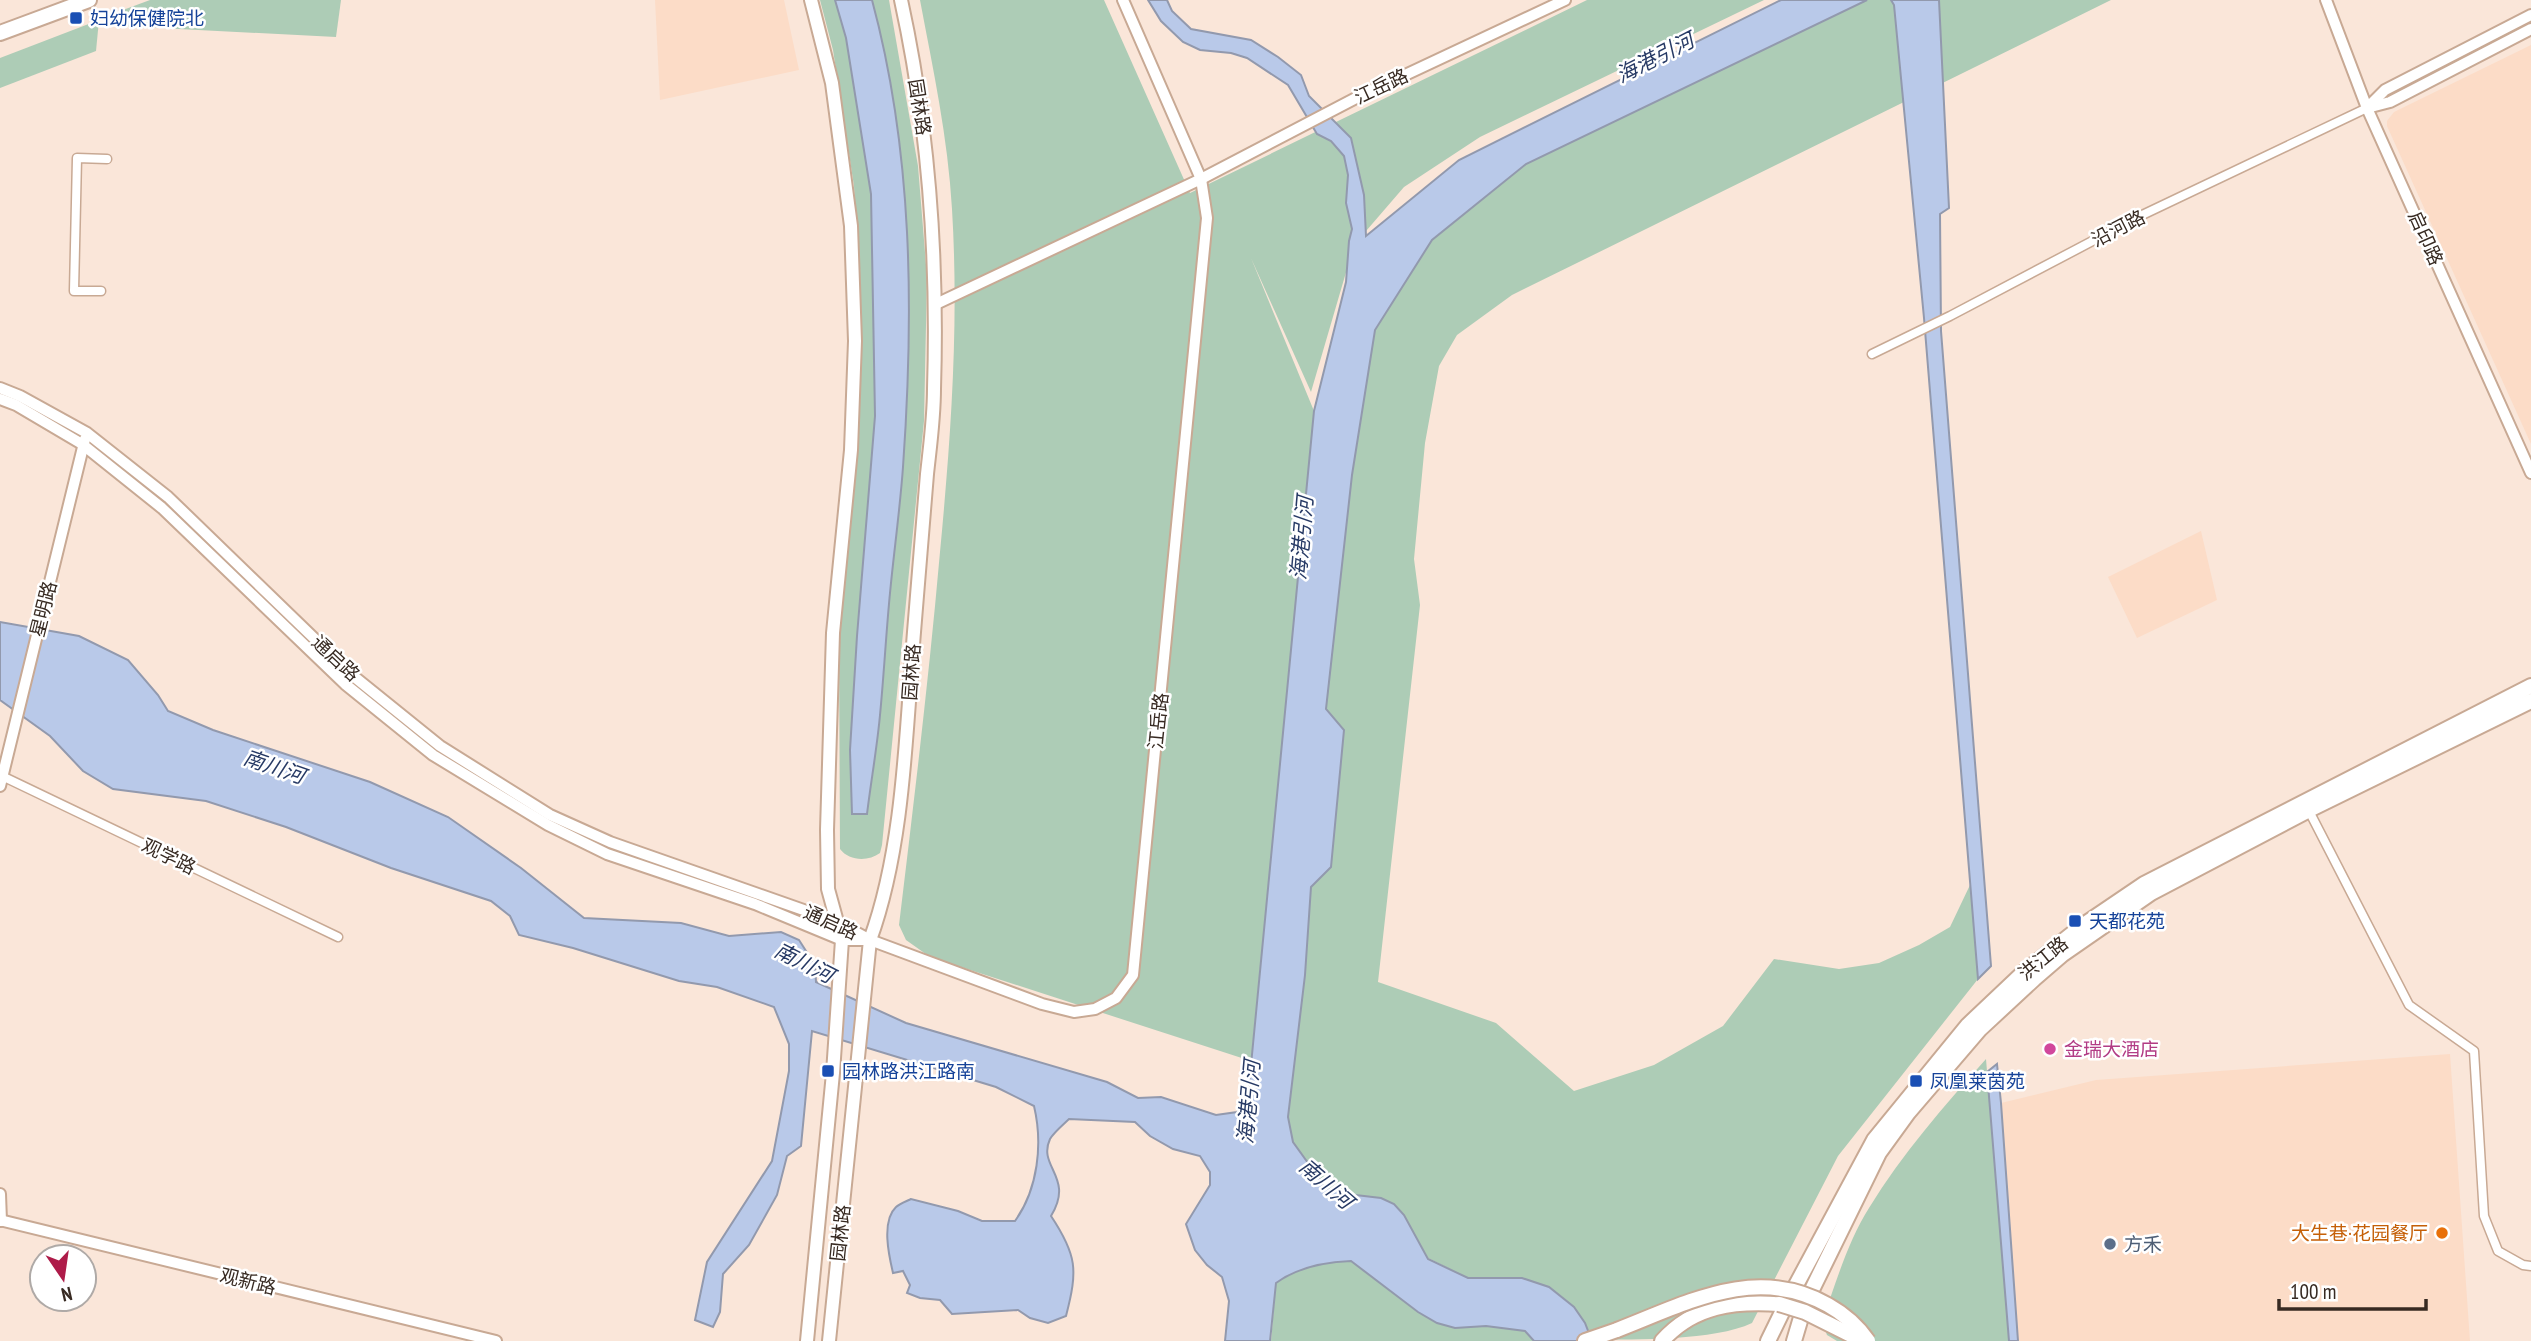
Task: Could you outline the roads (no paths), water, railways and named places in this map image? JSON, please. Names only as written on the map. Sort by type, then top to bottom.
[{"type":"main road","points":[[0,33],[89,0]]},
{"type":"main road","name":"园林路","points":[[807,1341],[833,1073],[842,940],[828,889],[827,842],[833,633],[851,450],[855,341],[851,226],[836,109],[832,83],[810,0]]},
{"type":"main road","name":"园林路","points":[[829,1341],[870,940],[883,904],[892,855],[906,740],[934,393],[936,304],[926,145],[912,50],[901,0]]},
{"type":"main road","name":"洪江路","points":[[1794,1341],[1805,1304],[1878,1153],[1908,1113],[1980,1029],[2063,954],[2151,893],[2306,805],[2531,686]]},
{"type":"main road","name":"洪江路","points":[[1768,1341],[1787,1300],[1874,1140],[1968,1025],[2024,972],[2144,884],[2306,805],[2531,701]]},
{"type":"main road","points":[[1585,1341],[1716,1293],[1740,1287],[1762,1286],[1796,1291],[1815,1298],[1839,1312],[1861,1331],[1866,1341]]},
{"type":"main road","points":[[1662,1341],[1686,1321],[1707,1311],[1729,1303],[1752,1302],[1779,1304],[1805,1312],[1866,1341]]},
{"type":"street","name":"江岳路","points":[[870,940],[1042,1004],[1074,1012],[1095,1009],[1116,998],[1133,975],[1207,218],[1201,179],[1123,0]]},
{"type":"street","name":"江岳路","points":[[1201,179],[1331,111],[1565,0]]},
{"type":"street","name":"启印路","points":[[2326,0],[2367,108],[2531,474]]},
{"type":"street","name":"沿河路","points":[[2367,108],[2385,90],[2531,15]]},
{"type":"street","name":"沿河路","points":[[1872,354],[2138,217],[2367,108],[2390,102],[2531,29]]},
{"type":"street","points":[[101,291],[74,291],[77,158],[107,159]]},
{"type":"street","points":[[936,304],[1201,179]]},
{"type":"street","name":"通启路","points":[[0,388],[87,433],[168,497],[352,675],[440,746],[550,815],[610,842],[835,920],[870,940]]},
{"type":"street","name":"通启路","points":[[0,399],[16,405],[82,444],[162,508],[345,684],[433,755],[548,825],[607,854],[755,904],[842,940],[870,940]]},
{"type":"street","name":"星明路","points":[[1,779],[82,444],[87,433]]},
{"type":"street","name":"观学路","points":[[1,779],[338,937]]},
{"type":"street","points":[[2306,805],[2409,1005],[2474,1051],[2484,1216],[2498,1251],[2523,1265],[2531,1266]]},
{"type":"street","points":[[0,1194],[1,1220]]},
{"type":"street","name":"观新路","points":[[1,1220],[496,1341]]},
{"type":"water","points":[[835,0],[872,0],[896,115],[907,232],[909,350],[903,467],[879,727],[867,814],[852,814],[850,750],[875,416],[871,194],[846,38]]},
{"type":"water","points":[[1148,0],[1167,0],[1172,11],[1191,29],[1251,40],[1301,75],[1309,96],[1351,138],[1364,195],[1366,236],[1459,160],[1781,0],[1867,0],[1526,164],[1432,240],[1375,330],[1352,475],[1326,709],[1344,730],[1331,867],[1311,887],[1305,975],[1288,1117],[1293,1142],[1326,1188],[1347,1194],[1381,1198],[1394,1204],[1404,1215],[1428,1259],[1468,1278],[1522,1278],[1549,1287],[1574,1307],[1585,1323],[1592,1341],[1534,1341],[1525,1331],[1486,1326],[1455,1328],[1437,1323],[1418,1312],[1351,1261],[1312,1266],[1276,1283],[1270,1341],[1225,1341],[1229,1301],[1222,1277],[1207,1265],[1195,1250],[1186,1224],[1210,1185],[1210,1172],[1200,1156],[1173,1149],[1150,1136],[1135,1122],[1069,1119],[1052,1136],[1047,1149],[1059,1191],[1051,1216],[1066,1242],[1073,1263],[1066,1316],[1048,1323],[1030,1318],[1018,1310],[952,1314],[940,1300],[920,1298],[907,1293],[910,1285],[903,1271],[893,1273],[887,1239],[891,1213],[897,1206],[911,1199],[958,1211],[982,1221],[1015,1221],[1029,1195],[1036,1166],[1038,1136],[1034,1106],[996,1087],[812,1031],[801,1146],[787,1156],[777,1195],[749,1245],[723,1274],[720,1312],[713,1327],[695,1320],[707,1262],[772,1161],[789,1071],[789,1044],[774,1007],[717,987],[679,981],[573,948],[519,935],[510,916],[491,901],[391,868],[286,827],[206,801],[113,789],[83,771],[50,736],[0,700],[0,622],[79,636],[128,660],[168,711],[213,730],[370,782],[448,817],[521,868],[584,918],[681,923],[729,936],[781,932],[799,940],[815,965],[816,982],[906,1023],[1107,1082],[1138,1098],[1161,1097],[1216,1115],[1237,1112],[1248,1096],[1314,411],[1346,282],[1352,229],[1346,203],[1348,175],[1344,156],[1331,141],[1317,134],[1288,85],[1247,58],[1231,53],[1200,50],[1183,42],[1161,21]]},
{"type":"water","points":[[1891,0],[1939,0],[1949,208],[1940,214],[1941,331],[1991,966],[1978,979],[1924,318],[1894,5]]},
{"type":"water","points":[[1997,1064],[2018,1341],[2009,1341],[1987,1072]]},
{"type":"place","name":"妇幼保健院北","points":[[76,18]]},
{"type":"place","name":"天都花苑","points":[[2075,921]]},
{"type":"place","name":"金瑞大酒店","points":[[2050,1049]]},
{"type":"place","name":"园林路洪江路南","points":[[828,1071]]},
{"type":"place","name":"凤凰莱茵苑","points":[[1916,1081]]},
{"type":"place","name":"大生巷·花园餐厅","points":[[2442,1233]]},
{"type":"place","name":"方禾","points":[[2110,1244]]},
{"type":"water label","name":"海港引河","points":[[1655,58]]},
{"type":"water label","name":"海港引河","points":[[1302,538]]},
{"type":"water label","name":"南川河","points":[[274,767]]},
{"type":"water label","name":"南川河","points":[[804,963]]},
{"type":"water label","name":"海港引河","points":[[1249,1102]]},
{"type":"water label","name":"南川河","points":[[1326,1184]]}]
